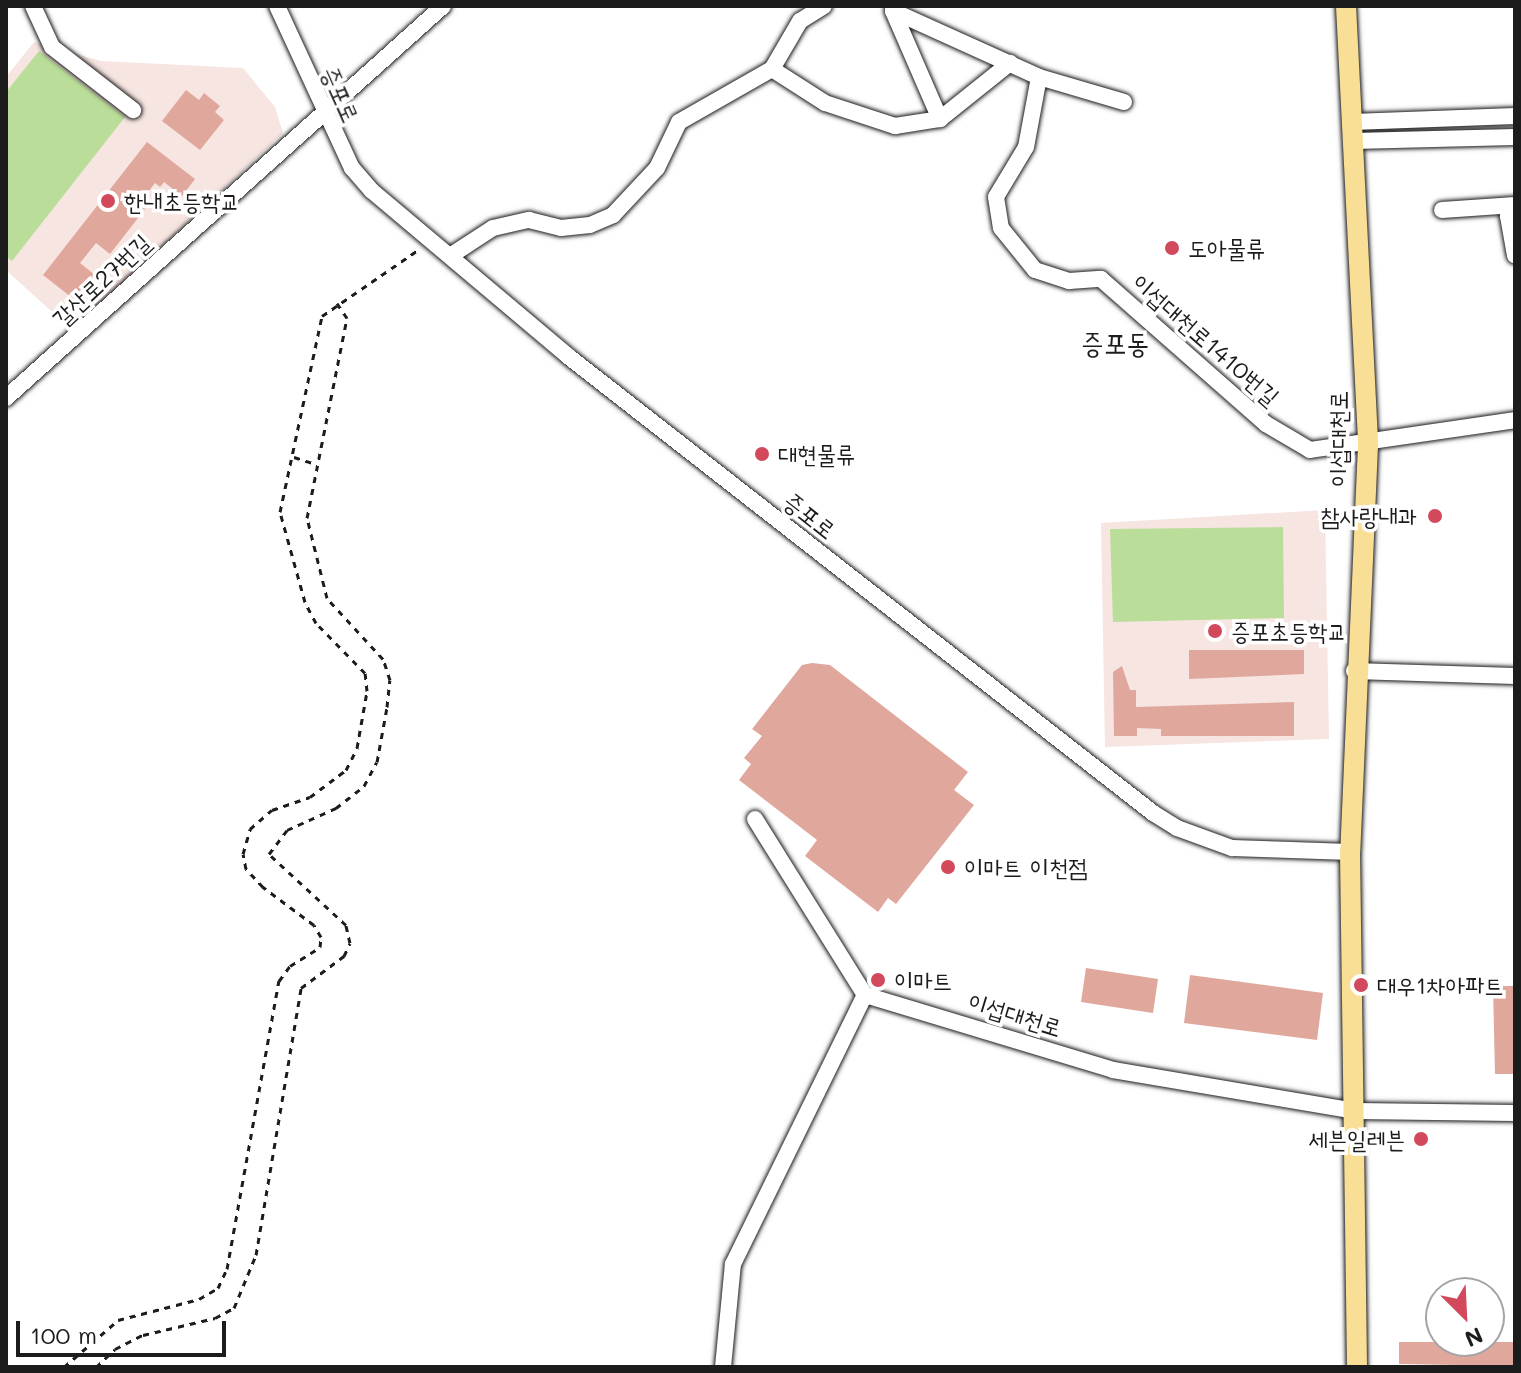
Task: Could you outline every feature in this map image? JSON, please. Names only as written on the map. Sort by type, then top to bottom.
[{"type":"main road","name":"이섭대천로","points":[[1346,6],[1368,445],[1354,671],[1350,852],[1357,1367]]},
{"type":"street","points":[[33,6],[52,47],[133,110]]},
{"type":"street","name":"증포로","points":[[277,6],[323,115],[352,168],[431,241],[569,357],[1153,813],[1177,828],[1232,848],[1350,852]]},
{"type":"street","name":"갈산로27번길","points":[[6,398],[289,139],[323,115],[443,6]]},
{"type":"street","points":[[450,256],[493,228],[529,220],[575,226],[613,215],[657,168],[679,122],[696,107],[772,69],[800,21],[824,6]]},
{"type":"street","points":[[893,8],[940,119]]},
{"type":"street","points":[[893,8],[1039,77],[1124,102]]},
{"type":"street","points":[[772,69],[825,103],[895,126],[940,119],[1010,63]]},
{"type":"street","name":"이섭대천로1410번길","points":[[1039,77],[1026,147],[996,197],[1001,228],[1035,270],[1069,281],[1101,279],[1266,424],[1310,450],[1368,445],[1515,420]]},
{"type":"street","points":[[1352,132],[1515,116]]},
{"type":"street","points":[[1352,132],[1515,137]]},
{"type":"street","points":[[1442,210],[1514,206]]},
{"type":"street","points":[[1514,206],[1508,216],[1515,255]]},
{"type":"street","points":[[1354,671],[1515,676]]},
{"type":"street","points":[[723,1367],[733,1264],[865,995],[755,819]]},
{"type":"street","name":"이섭대천로","points":[[865,995],[1113,1070],[1355,1111]]},
{"type":"street","points":[[1355,1111],[1515,1113]]},
{"type":"path","points":[[64,1367],[118,1320],[199,1299],[218,1288],[227,1269],[279,981],[290,966],[320,947],[314,925],[263,887],[246,869],[243,854],[250,829],[272,810],[310,797],[346,770],[357,748],[367,691],[358,663],[316,623],[282,531],[280,512],[322,316],[431,241]]},
{"type":"path","points":[[96,1367],[115,1349],[143,1335],[215,1318],[234,1308],[256,1255],[301,988],[344,956],[350,943],[346,925],[269,854],[287,830],[336,808],[364,786],[377,762],[387,707],[390,680],[383,659],[327,598],[307,518],[315,463],[347,318],[337,303]]},
{"type":"path","points":[[294,457],[315,463]]},
{"type":"shaded area","name":"한내초등학교","points":[[34,42],[101,61],[243,68],[275,107],[283,133],[72,330],[6,270],[6,77]]},
{"type":"shaded area","name":"증포초등학교","points":[[1325,510],[1329,739],[1105,747],[1101,523]]},
{"type":"green space","points":[[39,51],[125,117],[12,261],[6,256],[6,92]]},
{"type":"green space","points":[[1283,527],[1284,618],[1113,622],[1110,529]]},
{"type":"building","points":[[186,90],[199,100],[204,93],[220,106],[215,112],[224,120],[200,150],[162,121]]},
{"type":"building","points":[[147,142],[195,179],[182,196],[164,182],[160,187],[155,183],[139,204],[145,209],[110,254],[96,243],[80,263],[100,279],[80,304],[43,275]]},
{"type":"building","points":[[1189,650],[1304,650],[1304,674],[1189,679]]},
{"type":"building","points":[[802,665],[830,665],[968,772],[954,790],[974,805],[896,904],[888,898],[878,912],[805,856],[817,840],[739,780],[751,764],[744,758],[762,736],[752,729]]},
{"type":"building","points":[[1122,666],[1130,690],[1136,690],[1136,707],[1294,702],[1294,736],[1161,736],[1161,729],[1137,728],[1137,736],[1114,736],[1113,672]]},
{"type":"building","points":[[1086,968],[1158,979],[1153,1013],[1081,1002]]},
{"type":"building","points":[[1190,975],[1323,993],[1317,1040],[1184,1023]]},
{"type":"building","points":[[1493,986],[1515,986],[1515,1074],[1495,1074]]},
{"type":"building","points":[[1399,1342],[1425,1342],[1425,1357],[1505,1357],[1505,1342],[1515,1342],[1515,1366],[1399,1364]]},
{"type":"place","name":"한내초등학교","points":[[108,201]]},
{"type":"place","name":"도아물류","points":[[1172,248]]},
{"type":"place","name":"대현물류","points":[[762,454]]},
{"type":"place","name":"참사랑내과","points":[[1435,516]]},
{"type":"place","name":"증포초등학교","points":[[1215,631]]},
{"type":"place","name":"이마트 이천점","points":[[948,867]]},
{"type":"place","name":"이마트","points":[[878,980]]},
{"type":"place","name":"대우1차아파트","points":[[1361,985]]},
{"type":"place","name":"세븐일레븐","points":[[1421,1139]]},
{"type":"district","name":"증포동","points":[[1115,342]]}]
